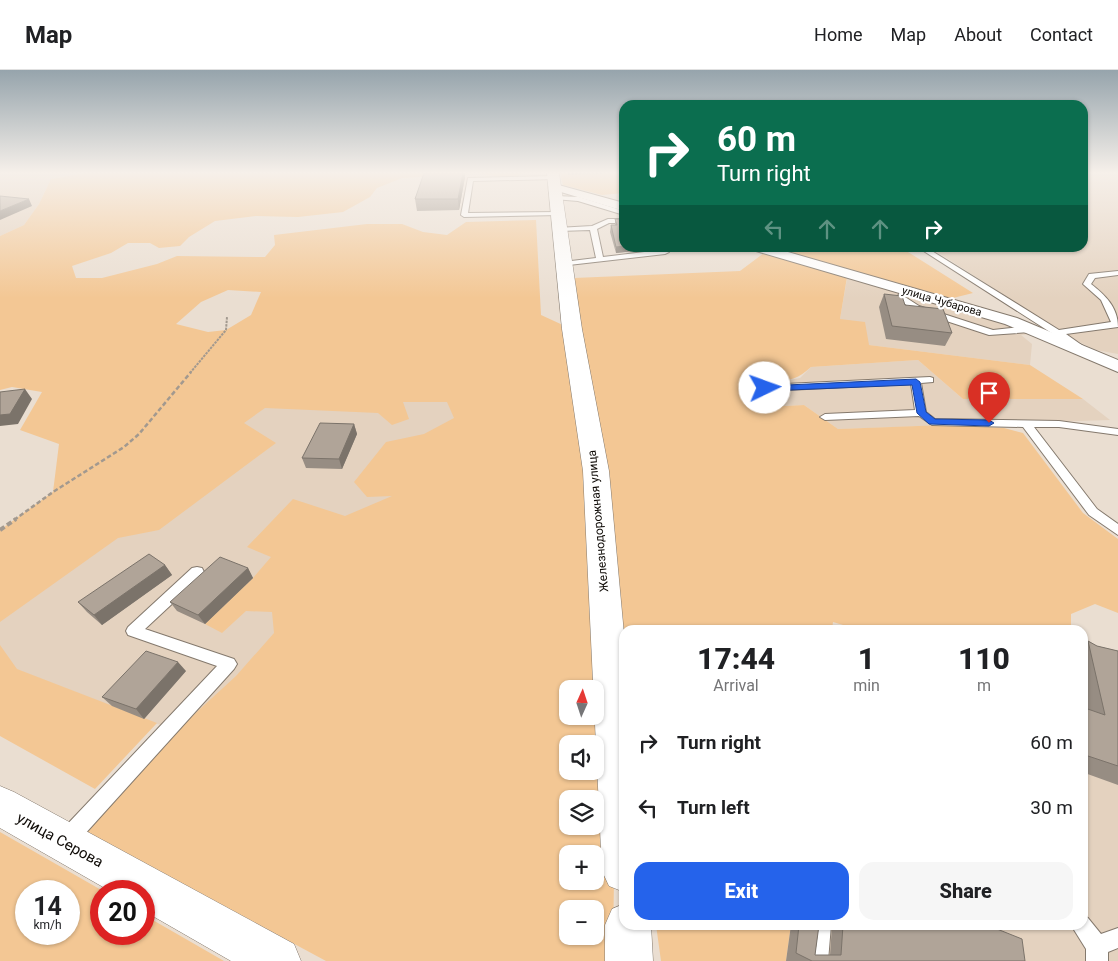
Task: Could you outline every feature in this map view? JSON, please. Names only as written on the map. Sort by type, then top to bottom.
[{"type":"street","name":"Железнодорожная улица","points":[[558,215],[563,264],[596,471],[619,800]]},
{"type":"street","name":"улица Чубарова","points":[[775,252],[905,290],[1015,315],[1030,329],[1118,366]]},
{"type":"street","name":"улица Серова","points":[[0,806],[277,961]]},
{"type":"street","points":[[628,930],[629,961]]},
{"type":"lane","points":[[464,215],[559,221],[593,228],[608,221],[619,221]]},
{"type":"lane","points":[[593,228],[600,260]]},
{"type":"lane","points":[[563,264],[665,252]]},
{"type":"lane","points":[[928,252],[1015,315],[1057,333],[1092,356]]},
{"type":"lane","points":[[1057,333],[1117,324],[1105,299],[1087,284],[1092,276],[1118,273]]},
{"type":"lane","points":[[905,290],[901,298],[916,308],[992,333],[1030,329]]},
{"type":"lane","points":[[765,388],[930,380]]},
{"type":"lane","points":[[916,382],[922,413],[932,422],[1059,424],[1118,432]]},
{"type":"lane","points":[[825,417],[922,413]]},
{"type":"lane","points":[[1026,423],[1094,512],[1118,530]]},
{"type":"lane","points":[[64,842],[228,664],[133,631],[197,572]]},
{"type":"lane","points":[[817,961],[820,930]]},
{"type":"lane","points":[[1083,930],[1097,953],[1118,938]]},
{"type":"path","points":[[0,530],[53,492],[124,447],[140,434],[226,330],[227,317]]},
{"type":"shaded area","points":[[0,215],[31,215],[24,225],[0,236]]},
{"type":"shaded area","points":[[31,215],[320,215],[298,217],[256,216],[215,221],[189,237],[180,246],[159,248],[150,243],[128,243],[111,253],[72,266],[76,278],[102,278],[157,264],[177,256],[265,257],[275,245],[274,235],[367,224],[402,224],[423,232],[447,235],[466,222],[536,220],[541,315],[565,326],[587,472],[601,680],[559,680],[559,725],[604,725],[614,882],[613,939],[605,961],[326,961],[87,832],[176,731],[236,676],[274,633],[272,612],[246,611],[222,633],[205,624],[253,578],[271,557],[247,547],[293,499],[345,516],[392,496],[367,497],[354,482],[386,442],[424,434],[454,418],[447,402],[403,402],[409,419],[392,425],[378,413],[265,408],[244,423],[276,443],[159,530],[118,538],[0,622],[0,530],[53,492],[59,444],[20,430],[42,392],[12,387],[0,390],[0,236],[24,225]],"holes":[[[228,290],[261,292],[251,315],[226,330],[208,332],[176,324],[201,302]]]},
{"type":"shaded area","points":[[1088,215],[1118,215],[1118,354],[1096,350],[1071,338],[937,252],[1088,252]]},
{"type":"shaded area","points":[[789,252],[908,252],[973,293],[949,299]]},
{"type":"shaded area","points":[[764,253],[847,277],[840,319],[865,322],[869,345],[1030,365],[1083,399],[963,399],[918,360],[811,367],[796,377],[782,381],[749,379],[767,407],[804,405],[838,429],[945,425],[1004,428],[1023,433],[1083,513],[1118,539],[1118,613],[1095,604],[1071,614],[1071,625],[843,625],[833,622],[833,625],[621,625],[574,278],[740,271]]},
{"type":"shaded area","points":[[848,273],[1039,333],[1021,335],[1032,344],[1030,365],[869,345],[840,319]]},
{"type":"shaded area","points":[[263,337],[524,383],[414,823],[0,663],[0,561]]},
{"type":"shaded area","points":[[918,360],[963,399],[1083,399],[1110,420],[838,429],[804,405],[767,407],[748,378],[774,383],[800,378],[811,367]]},
{"type":"shaded area","points":[[0,645],[17,669],[157,723],[95,789],[0,736]]},
{"type":"shaded area","points":[[1088,700],[1118,709],[1118,961],[786,961],[790,930],[1088,930]]},
{"type":"shaded area","points":[[0,832],[90,884],[90,945],[155,945],[155,921],[224,961],[0,961]]},
{"type":"shaded area","points":[[657,930],[790,930],[786,961],[661,961]]},
{"type":"building","points":[[615,219],[619,219],[619,247],[616,247],[611,225],[617,225]]},
{"type":"building","points":[[884,294],[902,296],[905,305],[943,309],[952,333],[892,326]]},
{"type":"building","points":[[25,389],[10,414],[0,415],[0,392]]},
{"type":"building","points":[[320,423],[354,424],[339,459],[302,458]]},
{"type":"building","points":[[149,554],[165,565],[94,615],[78,602]]},
{"type":"building","points":[[220,557],[248,568],[198,615],[170,602]]},
{"type":"building","points":[[1088,641],[1097,646],[1118,651],[1118,766],[1088,756],[1088,709],[1105,715]]},
{"type":"building","points":[[146,651],[178,662],[136,709],[102,697]]},
{"type":"building","points":[[798,930],[818,930],[815,955],[841,955],[843,930],[1000,930],[1022,939],[1025,961],[812,961],[796,953]]},
{"type":"route","points":[[765,388],[916,382],[922,413],[932,422],[989,423]]}]
